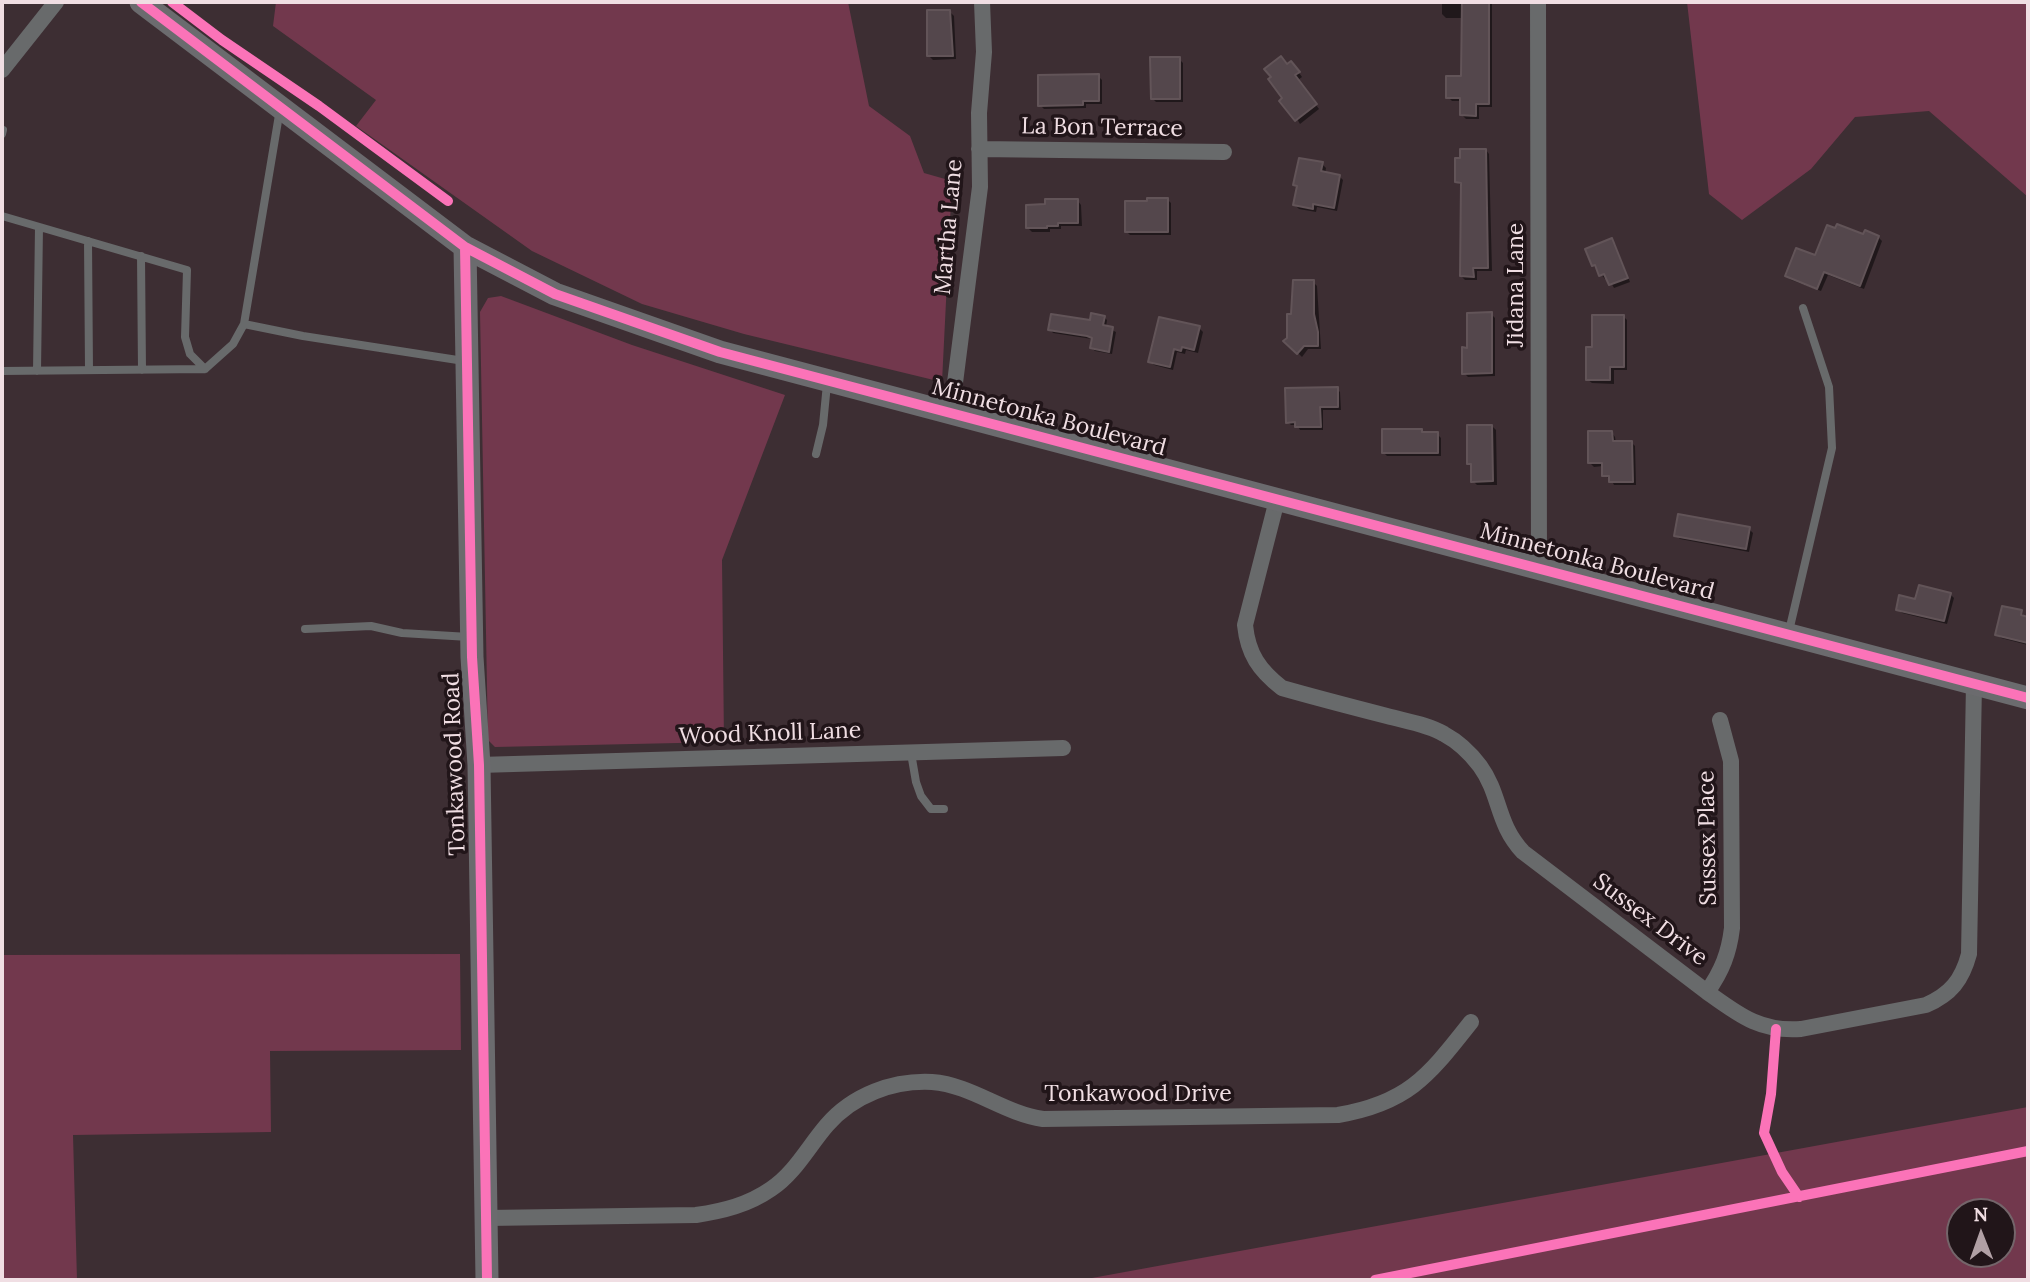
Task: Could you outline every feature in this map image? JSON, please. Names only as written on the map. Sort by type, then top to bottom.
[{"type":"main road","name":"Minnetonka Boulevard","points":[[141,2],[465,247],[555,294],[720,352],[2028,698]]},
{"type":"main road","name":"Tonkawood Road","points":[[465,247],[472,638],[479,765],[487,1280]]},
{"type":"street","points":[[2,70],[56,2]]},
{"type":"street","name":"Martha Lane","points":[[951,414],[980,187],[979,113],[984,52],[982,2]]},
{"type":"street","name":"Jidana Lane","points":[[1538,2],[1539,569]]},
{"type":"street","name":"La Bon Terrace","points":[[979,149],[1224,152]]},
{"type":"street","name":"Sussex Drive","points":[[1277,500],[1245,625],[1247,644],[1254,661],[1267,677],[1282,688],[1444,733],[1480,766],[1491,786],[1503,825],[1511,840],[1523,852],[1707,992],[1751,1021],[1768,1028],[1785,1030],[1926,1005],[1942,998],[1955,986],[1964,971],[1969,954],[1974,684]]},
{"type":"street","name":"Sussex Place","points":[[1707,992],[1720,975],[1729,952],[1732,928],[1731,761],[1720,720]]},
{"type":"street","name":"Wood Knoll Lane","points":[[479,765],[1062,748]]},
{"type":"street","name":"Tonkawood Drive","points":[[487,1218],[696,1215],[748,1202],[772,1188],[793,1170],[828,1124],[850,1104],[875,1090],[904,1083],[933,1082],[962,1088],[1024,1116],[1043,1119],[1338,1115],[1366,1110],[1394,1099],[1418,1084],[1471,1022]]},
{"type":"lane","points":[[2,371],[205,369],[233,344],[244,324],[280,107]]},
{"type":"lane","points":[[2,216],[187,270],[185,337],[190,354],[205,369]]},
{"type":"lane","points":[[37,371],[39,227]]},
{"type":"lane","points":[[88,241],[89,370]]},
{"type":"lane","points":[[141,256],[142,370]]},
{"type":"lane","points":[[1788,634],[1832,448],[1829,387],[1803,309]]},
{"type":"lane","points":[[244,324],[467,362]]},
{"type":"lane","points":[[816,454],[828,381]]},
{"type":"lane","points":[[305,629],[372,626],[402,634],[472,638]]},
{"type":"lane","points":[[911,753],[921,796],[931,809],[944,809]]},
{"type":"shaded area","points":[[276,2],[848,2],[869,106],[910,136],[924,173],[952,181],[942,382],[744,334],[642,304],[532,251],[356,126],[376,100],[273,26]]},
{"type":"shaded area","points":[[1687,2],[2028,2],[2028,197],[1929,111],[1855,117],[1811,169],[1742,220],[1709,194]]},
{"type":"shaded area","points":[[501,296],[632,345],[785,395],[722,560],[724,742],[495,747],[488,740],[480,312],[488,298]]},
{"type":"shaded area","points":[[460,954],[461,1050],[270,1051],[271,1132],[73,1135],[77,1280],[2,1280],[2,955]]},
{"type":"shaded area","points":[[2028,1107],[2028,1280],[1081,1280]]},
{"type":"building","points":[[1462,2],[1489,2],[1489,104],[1476,104],[1476,116],[1460,115],[1460,98],[1446,98],[1446,76],[1461,76]]},
{"type":"building","points":[[927,10],[950,10],[953,56],[927,56]]},
{"type":"building","points":[[1281,56],[1287,64],[1291,61],[1300,72],[1295,75],[1317,104],[1295,121],[1279,101],[1282,98],[1264,69]]},
{"type":"building","points":[[1150,57],[1180,57],[1180,99],[1151,99]]},
{"type":"building","points":[[1099,74],[1099,101],[1083,101],[1083,105],[1038,106],[1038,75]]},
{"type":"building","points":[[1460,149],[1486,149],[1488,268],[1473,268],[1474,277],[1460,276],[1461,183],[1455,182],[1455,158],[1460,158]]},
{"type":"building","points":[[1299,158],[1323,162],[1321,171],[1340,175],[1334,208],[1313,204],[1313,209],[1293,205],[1297,186],[1293,185]]},
{"type":"building","points":[[1147,198],[1168,198],[1168,232],[1125,232],[1125,201],[1147,201]]},
{"type":"building","points":[[1045,199],[1078,199],[1078,223],[1026,228],[1026,205],[1045,204]]},
{"type":"building","points":[[1837,224],[1863,234],[1865,230],[1879,236],[1860,286],[1824,272],[1817,289],[1785,276],[1796,248],[1815,255],[1827,225],[1835,228]]},
{"type":"building","points":[[1612,238],[1628,278],[1609,285],[1604,274],[1599,276],[1595,265],[1592,266],[1585,249]]},
{"type":"building","points":[[1293,280],[1314,280],[1314,314],[1318,332],[1318,346],[1304,346],[1297,354],[1283,341],[1287,338],[1287,314],[1291,314]]},
{"type":"building","points":[[1492,312],[1492,373],[1462,374],[1462,347],[1467,348],[1467,313]]},
{"type":"building","points":[[1091,313],[1105,316],[1103,325],[1113,327],[1109,352],[1090,348],[1092,338],[1087,336],[1048,330],[1051,314],[1090,320]]},
{"type":"building","points":[[1592,315],[1624,315],[1624,367],[1610,367],[1610,380],[1586,380],[1586,347],[1592,347]]},
{"type":"building","points":[[1159,317],[1200,326],[1194,350],[1182,347],[1181,351],[1174,349],[1170,367],[1148,362]]},
{"type":"building","points":[[1338,387],[1338,407],[1320,407],[1321,427],[1295,427],[1295,422],[1286,423],[1285,388]]},
{"type":"building","points":[[1467,425],[1492,425],[1493,481],[1471,482],[1471,464],[1467,464]]},
{"type":"building","points":[[1382,429],[1422,429],[1422,432],[1438,432],[1438,453],[1382,453]]},
{"type":"building","points":[[1588,431],[1612,431],[1613,441],[1632,441],[1633,482],[1609,482],[1609,476],[1602,476],[1602,463],[1588,463]]},
{"type":"building","points":[[1678,514],[1750,527],[1746,549],[1674,536]]},
{"type":"building","points":[[1919,585],[1951,593],[1944,621],[1896,610],[1899,595],[1915,599]]},
{"type":"building","points":[[2002,606],[2022,610],[2021,615],[2028,617],[2028,643],[1995,635]]},
{"type":"cycle path","points":[[141,2],[465,247],[555,294],[720,352],[2028,698]]},
{"type":"cycle path","points":[[172,2],[448,201]]},
{"type":"cycle path","points":[[465,247],[472,657],[479,765],[487,1280]]},
{"type":"cycle path","points":[[1776,1029],[1771,1094],[1764,1133],[1782,1172],[1799,1197]]},
{"type":"cycle path","points":[[1375,1280],[2028,1151]]}]
